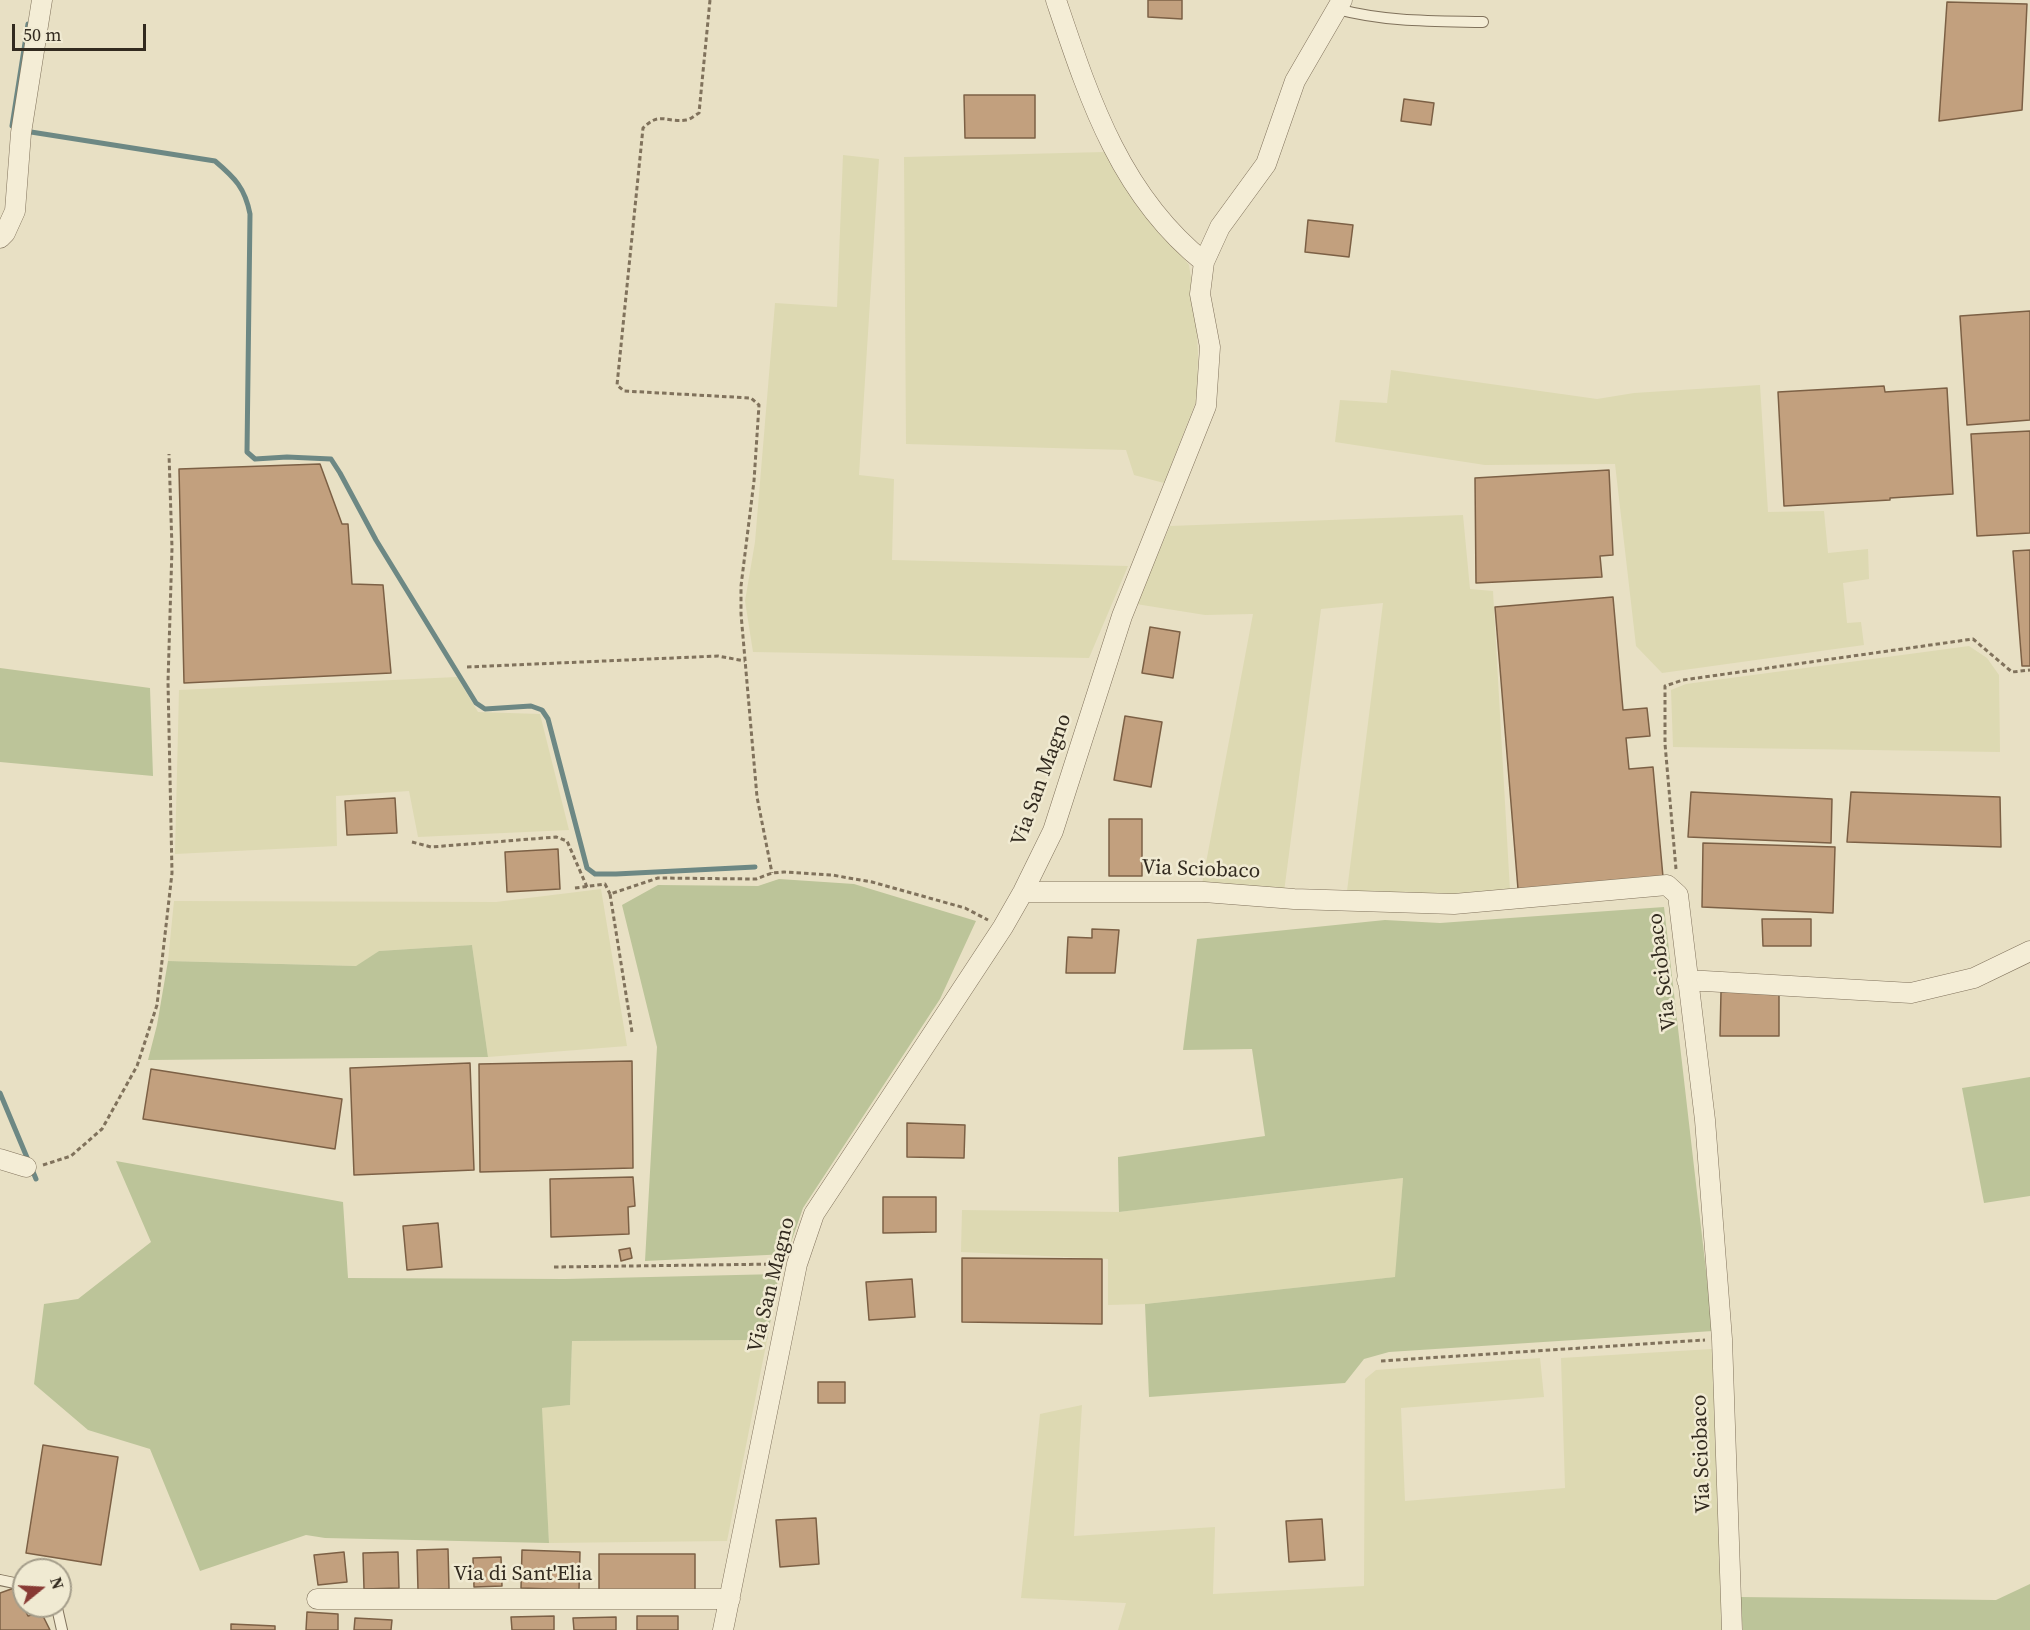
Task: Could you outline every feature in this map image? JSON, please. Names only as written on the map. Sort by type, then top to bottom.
[{"type":"street","points":[[0,238],[6,232],[15,211],[21,133],[42,0]]},
{"type":"street","points":[[1056,0],[1082,75],[1111,146],[1147,204],[1185,247],[1204,262]]},
{"type":"street","name":"Via San Magno","points":[[723,1630],[797,1264],[814,1214],[1003,927],[1053,831],[1122,615],[1206,406],[1210,347],[1200,294],[1204,262],[1220,227],[1266,164],[1295,81],[1340,4]]},
{"type":"street","name":"Via Sciobaco","points":[[1023,892],[1204,892],[1294,899],[1454,904],[1667,885],[1678,895],[1705,1120],[1722,1339],[1732,1630]]},
{"type":"street","points":[[1688,980],[1911,993],[1974,978],[2030,951]]},
{"type":"street","points":[[0,1159],[32,1166]]},
{"type":"street","name":"Via di Sant'Elia","points":[[317,1599],[730,1599]]},
{"type":"lane","points":[[1340,4],[1380,18],[1483,22]]},
{"type":"path","points":[[710,0],[699,113],[687,120],[652,119],[643,128],[617,385],[624,391],[751,398],[759,405],[754,481],[741,586],[741,614],[757,796],[772,873]]},
{"type":"path","points":[[32,1166],[71,1156],[102,1129],[137,1066],[157,1005],[172,873],[168,682],[172,548],[169,454]]},
{"type":"path","points":[[1678,895],[1665,744],[1665,686],[1683,680],[1973,639],[2012,672],[2030,670]]},
{"type":"path","points":[[467,667],[718,656],[745,661]]},
{"type":"path","points":[[411,842],[431,847],[556,837],[567,841],[587,886]]},
{"type":"path","points":[[610,894],[658,878],[756,879],[772,873],[832,875],[872,882],[965,908],[1003,927]]},
{"type":"path","points":[[575,888],[605,884],[610,894],[632,1032]]},
{"type":"path","points":[[555,1267],[797,1264]]},
{"type":"path","points":[[1381,1361],[1722,1339]]},
{"type":"shaded area","points":[[1104,152],[1189,265],[1195,303],[1198,353],[1197,399],[1164,483],[1134,475],[1126,450],[906,444],[904,157]]},
{"type":"shaded area","points":[[843,155],[879,159],[859,475],[894,479],[892,560],[1128,566],[1089,658],[753,652],[745,601],[755,542],[775,303],[837,307]]},
{"type":"shaded area","points":[[1391,370],[1597,399],[1634,393],[1760,385],[1768,512],[1824,511],[1828,553],[1868,549],[1869,579],[1843,583],[1847,623],[1861,622],[1864,645],[1662,673],[1636,646],[1615,464],[1485,465],[1335,442],[1340,400],[1387,403]]},
{"type":"shaded area","points":[[1463,515],[1470,589],[1493,591],[1510,891],[1451,896],[1347,891],[1383,603],[1321,609],[1284,892],[1202,884],[1253,614],[1205,615],[1136,604],[1170,526]]},
{"type":"shaded area","points":[[1969,646],[1987,658],[1999,675],[2000,752],[1673,747],[1671,690],[1686,684]]},
{"type":"shaded area","points":[[457,677],[478,712],[540,714],[569,830],[418,837],[409,791],[336,796],[337,846],[175,854],[179,690]]},
{"type":"shaded area","points":[[601,889],[627,1046],[488,1057],[472,945],[379,951],[357,966],[168,961],[174,901],[496,902]]},
{"type":"shaded area","points":[[1403,1178],[1396,1277],[1145,1304],[1108,1305],[1108,1259],[961,1252],[962,1210],[1119,1212]]},
{"type":"shaded area","points":[[767,1340],[727,1541],[549,1543],[541,1408],[570,1405],[572,1341]]},
{"type":"shaded area","points":[[1712,1349],[1717,1358],[1726,1630],[1118,1630],[1126,1603],[1021,1598],[1040,1414],[1082,1405],[1074,1536],[1215,1527],[1213,1594],[1364,1586],[1365,1379],[1376,1370],[1540,1358],[1544,1397],[1401,1408],[1405,1501],[1565,1488],[1561,1358]]},
{"type":"green space","points":[[0,668],[150,688],[153,776],[0,762]]},
{"type":"green space","points":[[779,879],[854,884],[976,921],[940,999],[803,1208],[787,1254],[645,1261],[657,1047],[622,905],[658,885],[758,886]]},
{"type":"green space","points":[[1664,907],[1713,1331],[1389,1352],[1364,1359],[1345,1383],[1149,1397],[1145,1304],[1395,1277],[1403,1178],[1119,1212],[1118,1157],[1265,1136],[1252,1049],[1183,1050],[1197,939],[1385,920],[1440,923]]},
{"type":"green space","points":[[472,945],[488,1057],[148,1060],[157,1025],[168,961],[356,966],[379,951]]},
{"type":"green space","points":[[2030,1077],[2030,1196],[1984,1203],[1962,1088]]},
{"type":"green space","points":[[116,1161],[343,1202],[348,1278],[565,1279],[779,1274],[767,1340],[572,1341],[570,1405],[542,1408],[549,1543],[325,1538],[306,1535],[200,1571],[150,1449],[88,1430],[34,1384],[44,1304],[78,1299],[151,1242]]},
{"type":"green space","points":[[2030,1584],[2030,1630],[1743,1630],[1740,1597],[1996,1600]]},
{"type":"building","points":[[1148,0],[1182,0],[1182,19],[1148,17]]},
{"type":"building","points":[[1947,2],[2027,4],[2022,110],[1939,121]]},
{"type":"building","points":[[964,95],[1035,95],[1035,138],[965,138]]},
{"type":"building","points":[[1404,99],[1434,103],[1431,125],[1401,121]]},
{"type":"building","points":[[1308,220],[1353,225],[1349,257],[1305,252]]},
{"type":"building","points":[[2030,311],[2030,420],[1967,425],[1960,316]]},
{"type":"building","points":[[1884,386],[1885,392],[1947,388],[1953,494],[1784,506],[1778,392]]},
{"type":"building","points":[[2030,431],[2030,533],[1977,536],[1971,434]]},
{"type":"building","points":[[320,464],[342,524],[348,524],[352,584],[383,585],[391,673],[184,683],[179,469]]},
{"type":"building","points":[[1609,470],[1613,555],[1600,556],[1602,577],[1476,583],[1475,478]]},
{"type":"building","points":[[2030,550],[2030,666],[2022,666],[2013,551]]},
{"type":"building","points":[[1613,597],[1623,710],[1647,708],[1650,736],[1626,738],[1629,769],[1653,767],[1663,877],[1518,889],[1495,607]]},
{"type":"building","points":[[1150,627],[1180,632],[1173,678],[1142,673]]},
{"type":"building","points":[[1125,716],[1162,722],[1151,787],[1114,780]]},
{"type":"building","points":[[1691,792],[1832,799],[1831,843],[1688,837]]},
{"type":"building","points":[[1851,792],[2000,797],[2001,847],[1847,842]]},
{"type":"building","points":[[395,798],[397,833],[347,835],[345,801]]},
{"type":"building","points":[[1109,819],[1142,819],[1142,876],[1109,876]]},
{"type":"building","points":[[1703,843],[1835,847],[1833,913],[1702,907]]},
{"type":"building","points":[[558,849],[560,889],[507,892],[505,852]]},
{"type":"building","points":[[1762,919],[1811,919],[1811,946],[1763,946]]},
{"type":"building","points":[[1092,929],[1119,930],[1115,973],[1066,973],[1068,937],[1092,938]]},
{"type":"building","points":[[1721,992],[1779,992],[1779,1036],[1720,1036]]},
{"type":"building","points":[[632,1061],[633,1168],[480,1172],[479,1064]]},
{"type":"building","points":[[470,1063],[474,1170],[354,1175],[350,1068]]},
{"type":"building","points":[[151,1069],[342,1099],[335,1149],[143,1119]]},
{"type":"building","points":[[907,1123],[965,1125],[964,1158],[907,1157]]},
{"type":"building","points":[[633,1177],[635,1206],[628,1207],[629,1234],[551,1237],[550,1179]]},
{"type":"building","points":[[883,1197],[936,1197],[936,1232],[883,1233]]},
{"type":"building","points":[[438,1223],[442,1267],[407,1270],[403,1226]]},
{"type":"building","points":[[630,1248],[632,1258],[621,1261],[619,1250]]},
{"type":"building","points":[[962,1258],[1102,1259],[1102,1324],[962,1322]]},
{"type":"building","points":[[912,1279],[915,1317],[869,1320],[866,1282]]},
{"type":"building","points":[[818,1382],[845,1382],[845,1403],[818,1403]]},
{"type":"building","points":[[43,1445],[118,1457],[101,1565],[72,1560],[72,1558],[26,1553]]},
{"type":"building","points":[[816,1518],[819,1564],[780,1567],[776,1520]]},
{"type":"building","points":[[1322,1519],[1325,1560],[1289,1562],[1286,1521]]},
{"type":"building","points":[[448,1549],[449,1589],[418,1590],[417,1550]]},
{"type":"building","points":[[522,1550],[580,1552],[579,1590],[521,1588]]},
{"type":"building","points":[[344,1552],[347,1582],[318,1585],[314,1555]]},
{"type":"building","points":[[398,1552],[399,1588],[364,1589],[363,1553]]},
{"type":"building","points":[[599,1554],[695,1554],[695,1593],[599,1593]]},
{"type":"building","points":[[501,1557],[502,1586],[474,1587],[473,1558]]},
{"type":"building","points":[[12,1589],[12,1618],[44,1618],[50,1630],[0,1630],[0,1593]]},
{"type":"building","points":[[307,1612],[338,1614],[338,1630],[306,1630]]},
{"type":"building","points":[[554,1616],[554,1630],[512,1630],[511,1617]]},
{"type":"building","points":[[637,1616],[678,1616],[678,1630],[637,1630]]},
{"type":"building","points":[[616,1617],[616,1630],[574,1630],[573,1618]]},
{"type":"building","points":[[355,1618],[392,1620],[391,1630],[354,1630]]},
{"type":"building","points":[[231,1624],[275,1626],[275,1630],[231,1630]]},
{"type":"waterway","points":[[12,126],[28,24]]},
{"type":"waterway","points":[[31,132],[215,161],[238,184],[250,214],[247,452],[255,459],[287,457],[331,459],[376,540],[476,703],[485,709],[531,706],[542,710],[548,719],[587,868],[595,874],[616,874],[755,867]]},
{"type":"waterway","points":[[0,1093],[36,1179]]}]
